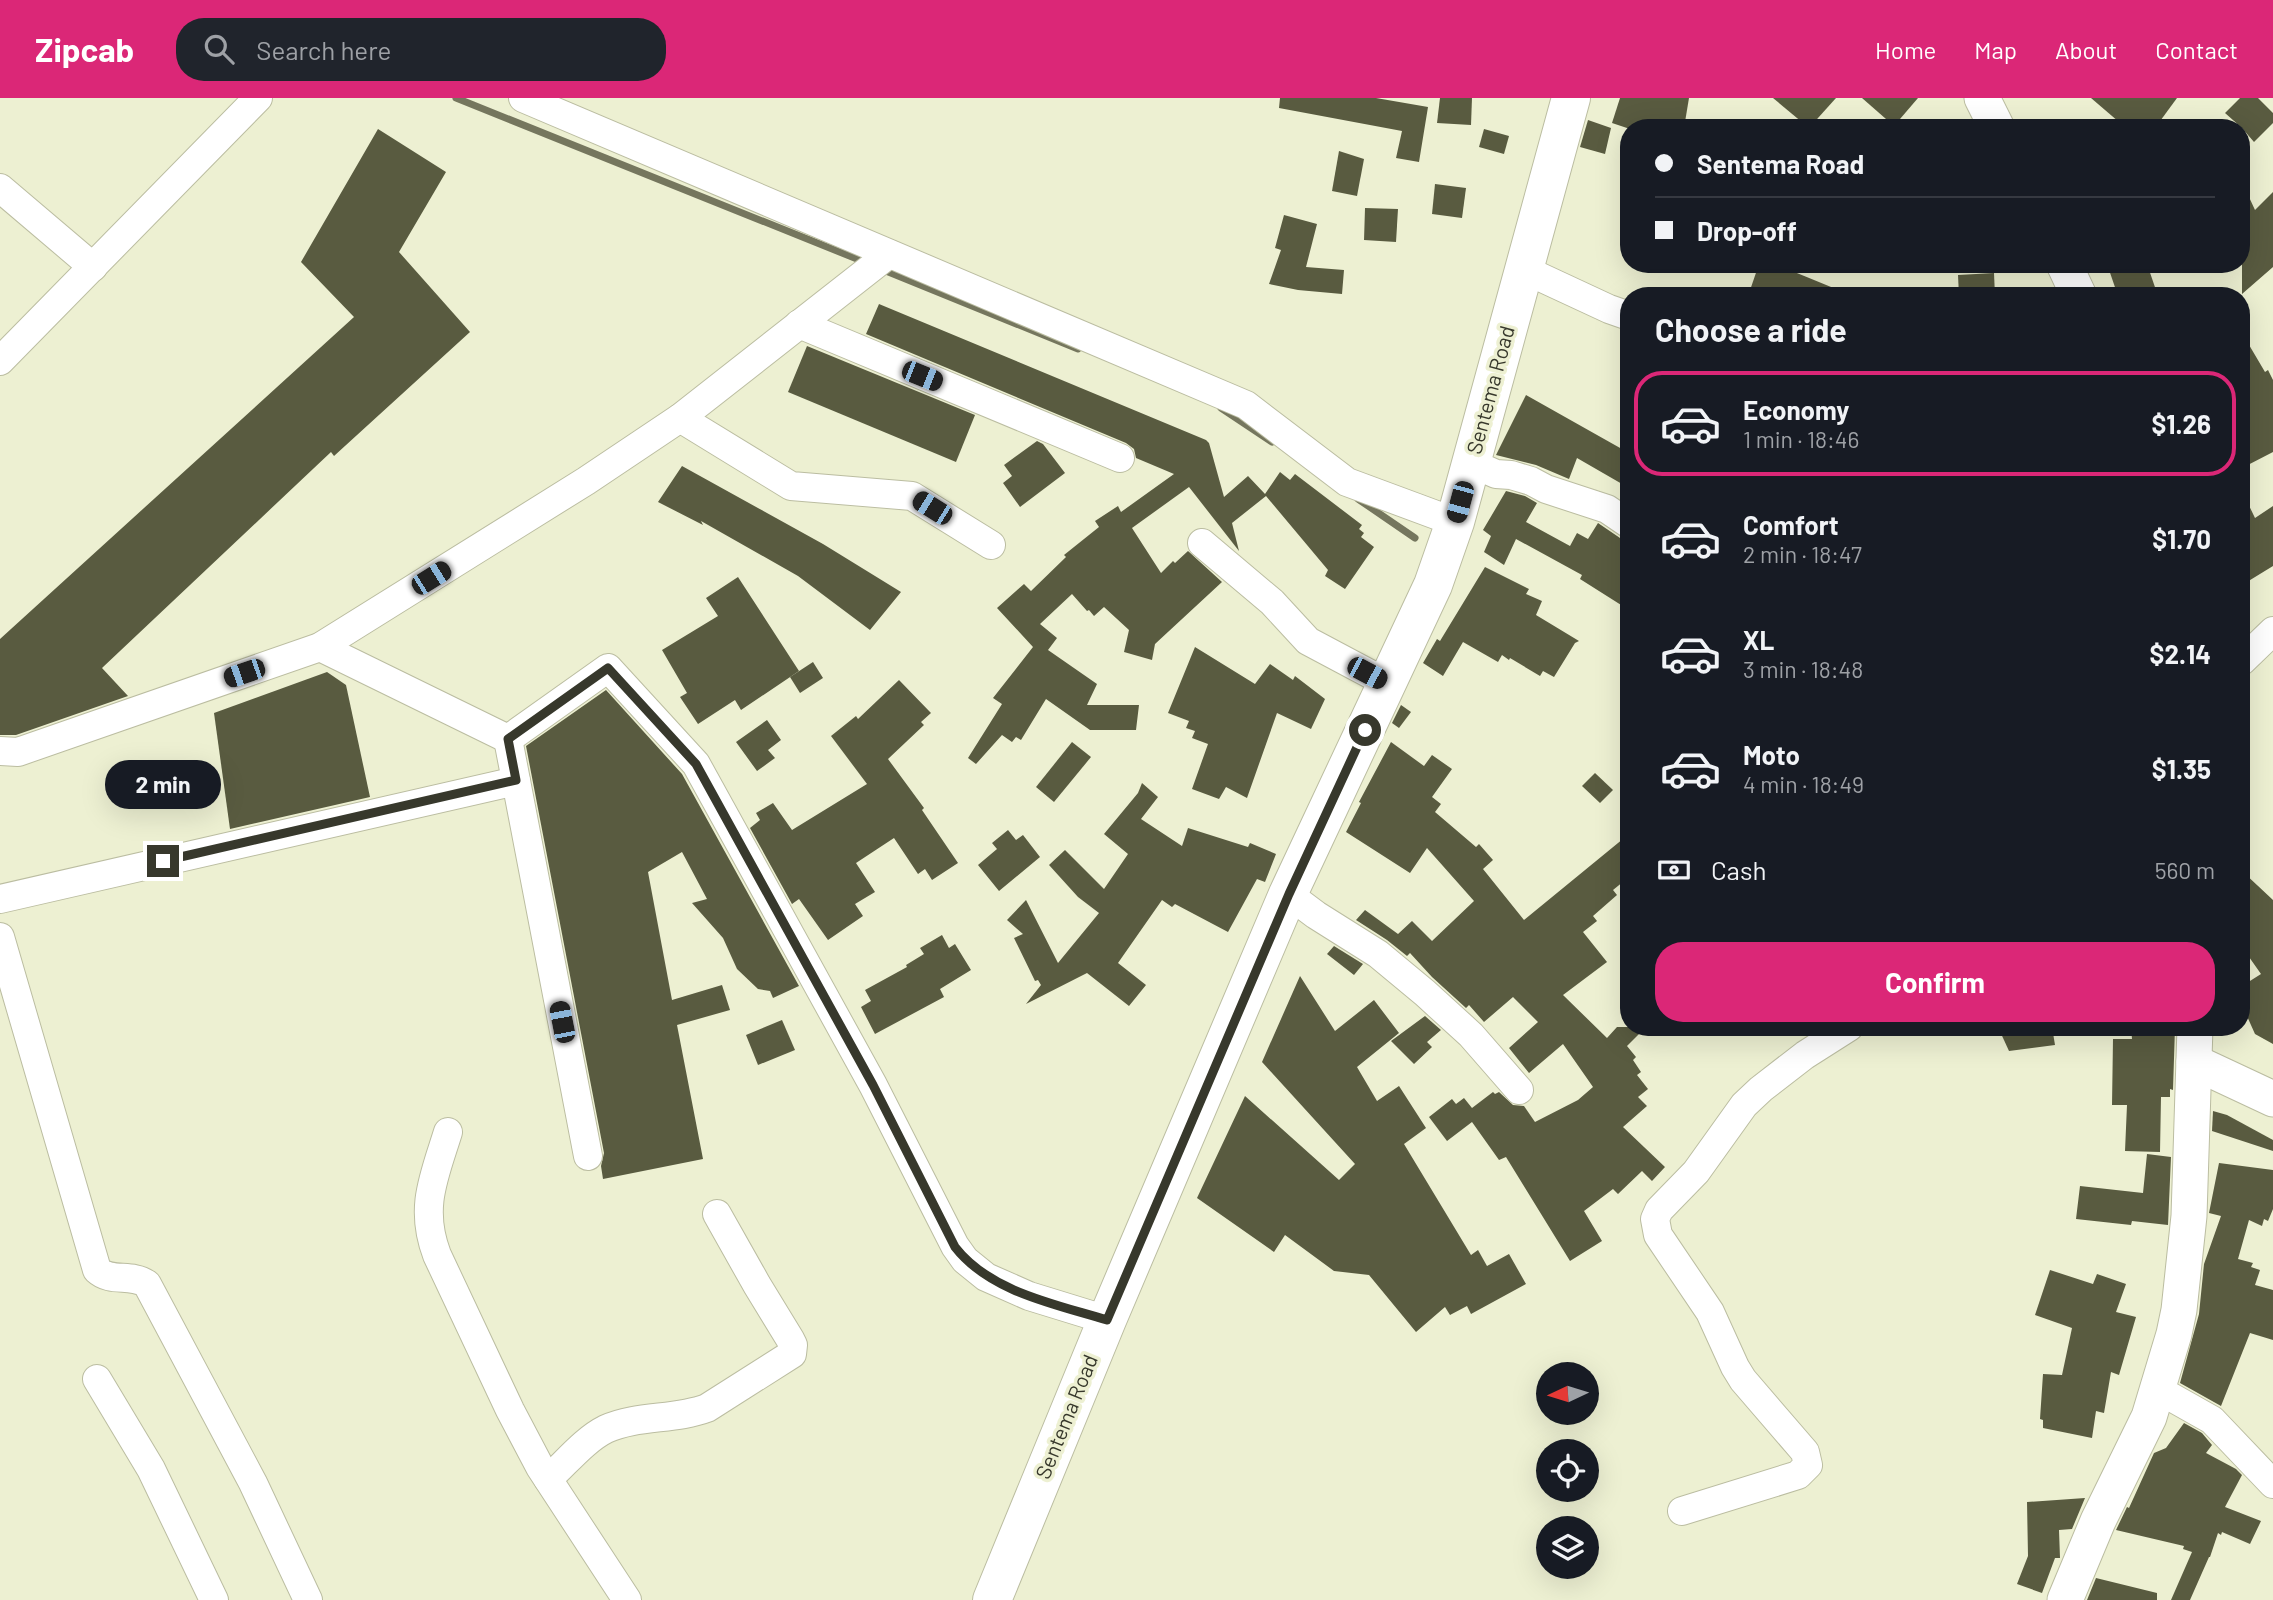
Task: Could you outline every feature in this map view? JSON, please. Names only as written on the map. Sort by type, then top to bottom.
[{"type":"main road","name":"Sentema Road","points":[[992,1600],[1107,1320],[1289,894],[1433,585],[1455,522],[1571,98]]},
{"type":"street","points":[[0,360],[258,98]]},
{"type":"street","points":[[523,98],[874,265],[1246,405],[1347,482],[1455,522]]},
{"type":"street","points":[[1982,98],[1992,119]]},
{"type":"street","points":[[0,188],[93,267]]},
{"type":"street","points":[[0,751],[18,751],[320,647],[586,481],[680,418],[874,265]]},
{"type":"street","points":[[1523,269],[1620,313]]},
{"type":"street","points":[[799,324],[1121,458]]},
{"type":"street","points":[[680,418],[791,486],[912,496],[991,545]]},
{"type":"street","points":[[1471,463],[1496,474],[1531,481],[1546,489],[1607,509],[1620,518]]},
{"type":"street","points":[[1202,543],[1272,602],[1308,641],[1387,683]]},
{"type":"street","points":[[2250,653],[2273,631]]},
{"type":"street","points":[[320,647],[508,739]]},
{"type":"street","points":[[508,739],[608,668],[696,764],[873,1085],[955,1247],[965,1260],[986,1277],[1029,1296],[1107,1320]]},
{"type":"street","points":[[508,739],[588,1156]]},
{"type":"street","points":[[0,899],[516,780]]},
{"type":"street","points":[[1289,894],[1316,915],[1378,954],[1425,993],[1471,1035],[1518,1090]]},
{"type":"street","points":[[0,937],[97,1270],[104,1276],[137,1279],[147,1284],[263,1503],[308,1600]]},
{"type":"street","points":[[1682,1511],[1798,1475],[1808,1465],[1808,1459],[1805,1452],[1743,1380],[1710,1311],[1658,1235],[1655,1219],[1658,1210],[1696,1172],[1753,1097],[1805,1055],[1835,1036]]},
{"type":"street","points":[[2065,1600],[2098,1521],[2149,1417],[2174,1334],[2183,1282],[2189,1216],[2194,1036]]},
{"type":"street","points":[[2194,1062],[2273,1099]]},
{"type":"street","points":[[448,1132],[427,1212],[430,1236],[510,1410],[548,1479],[627,1600]]},
{"type":"street","points":[[548,1479],[587,1442],[608,1428],[691,1414],[707,1408],[792,1354],[793,1345],[790,1339],[717,1214]]},
{"type":"street","points":[[97,1379],[151,1469],[214,1600]]},
{"type":"street","points":[[2157,1389],[2211,1420],[2273,1484]]},
{"type":"building","points":[[1280,98],[1376,98],[1428,107],[1419,162],[1396,158],[1402,131],[1279,108]]},
{"type":"building","points":[[1440,98],[1472,98],[1471,125],[1437,123]]},
{"type":"building","points":[[1620,98],[1689,98],[1686,119],[1620,119],[1620,126],[1612,123]]},
{"type":"building","points":[[1773,98],[1836,98],[1817,119],[1798,119]]},
{"type":"building","points":[[1862,98],[1918,98],[1900,119],[1886,119]]},
{"type":"building","points":[[2091,98],[2177,98],[2162,119],[2116,119]]},
{"type":"building","points":[[2240,98],[2258,98],[2273,113],[2273,123],[2254,142],[2250,137],[2250,119],[2232,119],[2225,113]]},
{"type":"building","points":[[1588,120],[1611,128],[1605,154],[1580,147]]},
{"type":"building","points":[[378,129],[446,172],[399,252],[470,332],[334,456],[331,452],[102,668],[128,696],[16,735],[0,735],[0,639],[354,317],[301,262]]},
{"type":"building","points":[[1484,129],[1509,136],[1504,154],[1479,147]]},
{"type":"building","points":[[1339,151],[1364,159],[1357,196],[1332,191]]},
{"type":"building","points":[[1435,184],[1466,188],[1462,218],[1432,214]]},
{"type":"building","points":[[2273,192],[2273,267],[2250,287],[2242,287],[2242,273],[2250,273],[2250,199],[2255,210]]},
{"type":"building","points":[[1365,208],[1398,209],[1396,242],[1364,240]]},
{"type":"building","points":[[1284,215],[1317,224],[1306,267],[1344,270],[1342,294],[1269,284],[1281,250],[1275,248]]},
{"type":"building","points":[[1756,273],[1797,273],[1831,287],[1751,287]]},
{"type":"building","points":[[1994,273],[1995,287],[1959,287],[1958,275]]},
{"type":"building","points":[[2110,273],[2150,273],[2155,287],[2115,287]]},
{"type":"building","points":[[879,304],[1206,440],[1224,497],[1248,476],[1265,494],[1280,472],[1290,480],[1295,474],[1362,525],[1359,529],[1364,533],[1361,537],[1374,547],[1345,589],[1325,576],[1328,570],[1266,496],[1232,523],[1239,551],[1189,487],[1132,528],[1161,573],[1188,551],[1222,582],[1155,644],[1152,660],[1124,652],[1129,630],[1104,607],[1094,616],[1072,594],[1040,624],[1057,638],[1048,650],[1097,684],[1087,705],[1139,705],[1136,730],[1090,730],[1046,699],[1021,740],[1016,737],[1012,742],[1002,735],[976,764],[968,758],[1002,704],[993,698],[1033,647],[997,608],[1024,584],[1031,591],[1066,557],[1064,555],[1099,527],[1095,521],[1118,506],[1121,512],[1174,474],[1136,458],[1134,449],[1126,443],[866,334]]},
{"type":"building","points":[[807,346],[975,415],[956,462],[788,392]]},
{"type":"building","points":[[2250,347],[2273,380],[2273,452],[2250,464]]},
{"type":"building","points":[[1526,395],[1620,448],[1620,483],[1577,458],[1569,479],[1536,465],[1496,455]]},
{"type":"building","points":[[1037,441],[1043,444],[1065,473],[1020,507],[1003,483],[1012,476],[1004,465]]},
{"type":"building","points":[[682,466],[823,544],[901,592],[870,630],[798,576],[701,521],[703,525],[658,502]]},
{"type":"building","points":[[1506,491],[1525,496],[1537,503],[1526,522],[1570,546],[1577,533],[1588,539],[1598,523],[1620,538],[1620,604],[1580,579],[1582,575],[1516,539],[1504,565],[1484,552],[1491,536],[1483,530]]},
{"type":"building","points":[[2273,506],[2273,566],[2250,580],[2250,508],[2255,518]]},
{"type":"building","points":[[1485,567],[1529,589],[1526,594],[1542,601],[1536,615],[1579,641],[1575,643],[1554,677],[1543,671],[1540,676],[1502,655],[1498,662],[1463,642],[1443,676],[1423,663],[1437,639],[1440,641]]},
{"type":"building","points":[[738,577],[799,671],[741,710],[735,700],[698,724],[680,697],[687,693],[662,650],[718,616],[706,598]]},
{"type":"building","points":[[1195,647],[1255,684],[1270,664],[1293,680],[1295,676],[1325,699],[1311,729],[1277,713],[1247,798],[1226,787],[1219,799],[1192,789],[1208,744],[1192,738],[1195,731],[1186,728],[1189,721],[1168,713]]},
{"type":"building","points":[[813,662],[823,678],[800,693],[790,677]]},
{"type":"building","points":[[327,672],[346,685],[370,797],[230,829],[214,713]]},
{"type":"building","points":[[899,680],[931,713],[921,722],[924,725],[888,759],[924,808],[922,810],[958,863],[932,880],[925,869],[918,874],[894,838],[856,863],[875,892],[855,904],[863,916],[828,940],[799,899],[792,904],[750,828],[760,820],[756,813],[773,803],[792,830],[867,784],[831,736],[856,716],[858,719]]},
{"type":"building","points":[[606,690],[682,774],[799,986],[773,998],[770,991],[758,989],[737,969],[723,938],[692,903],[707,899],[682,852],[648,872],[672,1000],[722,985],[730,1010],[677,1025],[703,1159],[603,1179],[601,1166],[604,1153],[526,746]]},
{"type":"building","points":[[1401,705],[1411,712],[1399,728],[1392,723]]},
{"type":"building","points":[[767,720],[781,740],[768,750],[775,758],[757,771],[736,742]]},
{"type":"building","points":[[1072,742],[1091,757],[1054,802],[1036,787]]},
{"type":"building","points":[[1391,742],[1424,766],[1432,755],[1452,769],[1432,797],[1441,804],[1435,812],[1476,847],[1479,844],[1493,860],[1483,869],[1524,920],[1620,841],[1620,884],[1613,890],[1617,895],[1593,916],[1597,921],[1583,932],[1607,962],[1563,995],[1607,1038],[1617,1027],[1620,1027],[1620,1036],[1637,1036],[1627,1046],[1636,1057],[1633,1060],[1641,1072],[1637,1075],[1648,1089],[1638,1097],[1647,1106],[1623,1127],[1665,1167],[1652,1181],[1642,1171],[1618,1194],[1613,1189],[1584,1211],[1602,1241],[1570,1261],[1506,1157],[1499,1160],[1472,1122],[1447,1141],[1429,1117],[1452,1099],[1456,1104],[1464,1098],[1472,1108],[1493,1092],[1499,1092],[1513,1105],[1524,1106],[1535,1122],[1578,1100],[1593,1087],[1563,1044],[1529,1073],[1509,1048],[1538,1022],[1513,997],[1484,1022],[1469,1005],[1466,1008],[1432,977],[1410,953],[1407,956],[1356,920],[1365,910],[1398,934],[1412,921],[1432,941],[1474,901],[1427,848],[1410,873],[1346,832],[1361,803],[1359,802]]},
{"type":"building","points":[[1595,773],[1613,790],[1600,803],[1582,786]]},
{"type":"building","points":[[1142,783],[1158,797],[1141,819],[1182,846],[1188,828],[1248,847],[1250,843],[1276,854],[1265,882],[1257,879],[1228,932],[1162,900],[1118,963],[1146,985],[1129,1006],[1087,973],[1026,1004],[1041,985],[1038,980],[1035,981],[1014,938],[1023,934],[1007,920],[1026,900],[1058,963],[1099,913],[1078,897],[1049,865],[1065,850],[1104,889],[1128,854],[1104,834],[1138,793]]},
{"type":"building","points":[[1008,830],[1016,840],[1023,835],[1040,857],[999,891],[978,865],[997,849],[992,843]]},
{"type":"building","points":[[2250,878],[2273,900],[2273,1044],[2255,1034],[2250,1023],[2250,981],[2261,974],[2250,958]]},
{"type":"building","points":[[942,935],[949,948],[955,944],[971,970],[940,989],[944,997],[875,1034],[861,1007],[871,1001],[865,990],[907,967],[906,965],[924,954],[920,948]]},
{"type":"building","points":[[1334,946],[1363,964],[1354,975],[1327,954]]},
{"type":"building","points":[[1300,976],[1335,1031],[1374,1000],[1399,1033],[1357,1067],[1377,1101],[1399,1086],[1426,1128],[1404,1144],[1471,1255],[1478,1250],[1487,1266],[1509,1254],[1526,1284],[1471,1314],[1467,1306],[1450,1315],[1445,1307],[1416,1332],[1369,1275],[1334,1271],[1285,1235],[1274,1252],[1197,1198],[1245,1096],[1339,1180],[1355,1164],[1262,1062]]},
{"type":"building","points":[[1425,1016],[1441,1030],[1427,1042],[1432,1047],[1414,1064],[1391,1041]]},
{"type":"building","points":[[782,1020],[795,1050],[758,1065],[746,1035]]},
{"type":"building","points":[[2002,1036],[2054,1036],[2055,1045],[2009,1051]]},
{"type":"building","points":[[2132,1036],[2175,1036],[2173,1090],[2170,1089],[2170,1097],[2161,1097],[2160,1152],[2125,1151],[2127,1105],[2112,1105],[2113,1039],[2132,1039]]},
{"type":"building","points":[[2213,1111],[2227,1115],[2273,1140],[2273,1151],[2212,1131]]},
{"type":"building","points":[[2147,1154],[2171,1157],[2168,1225],[2132,1221],[2131,1225],[2076,1219],[2080,1186],[2143,1193]]},
{"type":"building","points":[[2219,1163],[2273,1170],[2273,1209],[2268,1221],[2264,1219],[2262,1226],[2249,1220],[2238,1259],[2253,1263],[2251,1267],[2260,1270],[2255,1285],[2273,1290],[2273,1340],[2250,1333],[2221,1406],[2180,1383],[2199,1314],[2204,1264],[2221,1216],[2209,1213]]},
{"type":"building","points":[[2050,1270],[2093,1284],[2097,1274],[2126,1284],[2116,1312],[2136,1317],[2119,1375],[2111,1372],[2104,1413],[2096,1411],[2092,1438],[2043,1428],[2043,1420],[2040,1419],[2043,1374],[2062,1375],[2072,1328],[2035,1315]]},
{"type":"building","points":[[2184,1423],[2202,1433],[2212,1445],[2206,1453],[2242,1475],[2225,1507],[2261,1521],[2250,1544],[2222,1532],[2221,1535],[2218,1533],[2190,1600],[2171,1600],[2192,1552],[2183,1549],[2184,1546],[2116,1530],[2154,1453],[2166,1448]]},
{"type":"building","points":[[2085,1498],[2072,1529],[2059,1530],[2060,1558],[2055,1558],[2042,1593],[2017,1584],[2028,1556],[2027,1502]]},
{"type":"building","points":[[2096,1578],[2157,1593],[2157,1600],[2087,1600]]},
{"type":"waterway","points":[[456,98],[867,263]]},
{"type":"waterway","points":[[881,269],[1078,349]]},
{"type":"waterway","points":[[1221,408],[1272,442]]},
{"type":"waterway","points":[[1358,499],[1415,538]]},
{"type":"route","points":[[163,861],[516,780],[508,739],[608,668],[696,764],[873,1085],[955,1247],[977,1271],[994,1281],[1029,1296],[1107,1320],[1289,894],[1365,730]]}]
